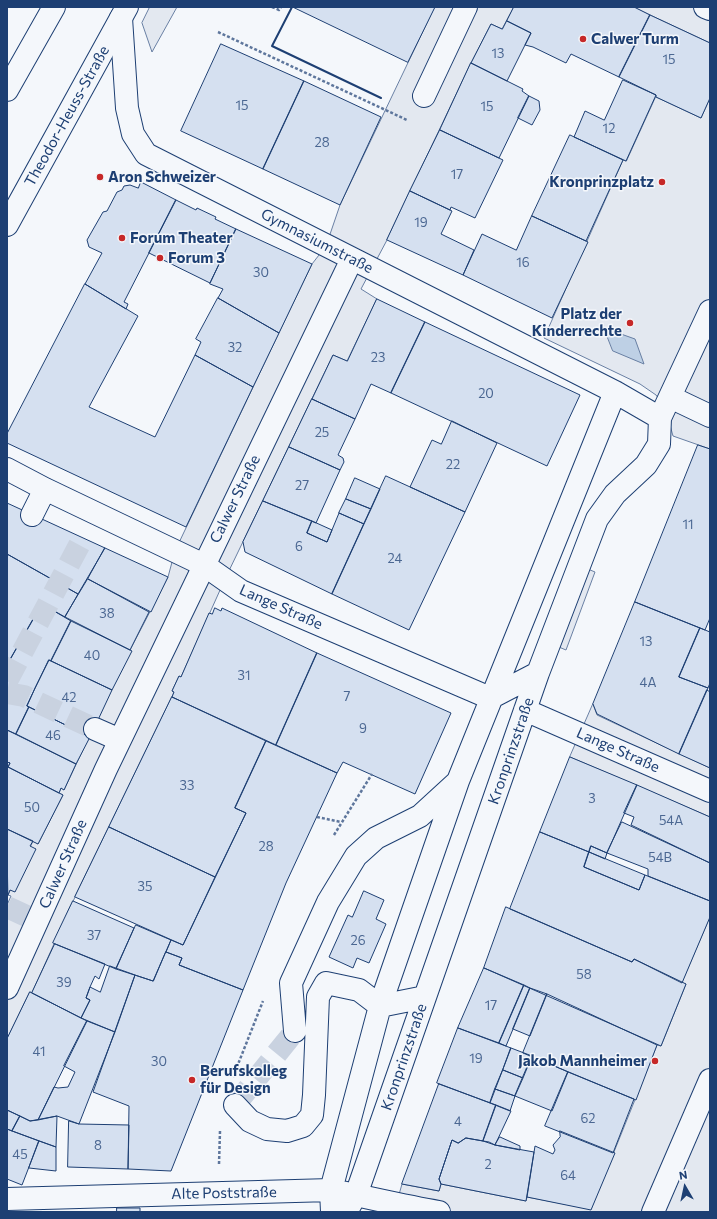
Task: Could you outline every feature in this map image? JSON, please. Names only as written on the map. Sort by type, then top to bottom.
[{"type":"street","points":[[7,89],[54,7]]},
{"type":"street","points":[[424,96],[466,7]]},
{"type":"street","points":[[706,7],[710,9]]},
{"type":"street","name":"Theodor-Heuss-Straße","points":[[7,225],[124,12]]},
{"type":"street","name":"Gymnasiumstraße","points":[[124,12],[126,108],[133,134],[146,154],[615,392]]},
{"type":"street","name":"Calwer Straße","points":[[7,988],[120,740],[352,259]]},
{"type":"street","name":"Kronprinzstraße","points":[[351,1203],[425,997],[538,673],[597,519],[614,494],[646,465],[659,444],[660,418],[710,311]]},
{"type":"street","points":[[332,1212],[331,1190],[380,1006],[458,781],[490,698],[615,392],[660,418]]},
{"type":"street","points":[[670,397],[710,416]]},
{"type":"street","name":"Lange Straße","points":[[13,472],[44,489],[204,565],[241,591],[490,698]]},
{"type":"street","points":[[32,515],[44,489]]},
{"type":"street","points":[[490,698],[538,673]]},
{"type":"street","name":"Lange Straße","points":[[525,710],[710,791]]},
{"type":"street","points":[[95,729],[120,740]]},
{"type":"street","points":[[295,1031],[291,983],[328,902],[356,856],[376,838],[420,816],[458,781]]},
{"type":"street","points":[[235,1105],[250,1121],[267,1129],[287,1131],[303,1126],[312,1114],[318,996],[326,983],[360,990],[380,1006],[425,997]]},
{"type":"street","points":[[654,1212],[710,1080]]},
{"type":"street","name":"Alte Poststraße","points":[[7,1199],[331,1190],[351,1203],[396,1205],[439,1212]]},
{"type":"path","points":[[272,7],[279,10],[281,7]]},
{"type":"path","points":[[218,32],[411,122]]},
{"type":"path","points":[[317,816],[341,822]]},
{"type":"shaded area","points":[[150,7],[177,7],[152,52],[142,23]]},
{"type":"shaded area","points":[[435,7],[514,7],[502,29],[491,24],[471,63],[387,240],[361,289],[377,299],[347,361],[333,355],[225,579],[181,677],[179,676],[172,691],[174,692],[172,697],[75,897],[32,993],[30,992],[7,1039],[7,905],[11,896],[8,895],[33,841],[38,844],[63,795],[59,793],[61,788],[64,790],[130,650],[168,577],[175,551],[312,264],[326,246],[340,205]]},
{"type":"shaded area","points":[[634,7],[710,7],[710,43],[650,15]]},
{"type":"shaded area","name":"Platz der Kinderrechte","points":[[656,97],[701,118],[710,98],[710,449],[673,436],[665,407],[656,395],[640,384],[544,338],[623,160],[626,161]]},
{"type":"shaded area","points":[[583,567],[595,572],[566,650],[554,645]]},
{"type":"shaded area","points":[[593,704],[597,715],[710,768],[710,817],[570,757]]},
{"type":"shaded area","points":[[710,917],[710,1212],[394,1212],[402,1184],[439,1191],[441,1184],[526,1201],[527,1197],[591,1209],[657,1045],[661,1046],[686,984],[682,983]]},
{"type":"water","points":[[604,328],[635,339],[644,364],[613,351]]},
{"type":"building","points":[[293,7],[435,7],[408,62]]},
{"type":"building","name":"Calwer Turm","points":[[514,7],[634,7],[650,15],[619,77],[571,54],[566,63],[533,47],[525,45],[531,33],[507,21]]},
{"type":"building","points":[[650,15],[710,43],[710,98],[701,118],[656,97],[656,95],[619,77]]},
{"type":"building","points":[[507,21],[531,33],[507,81],[471,63],[491,24],[502,29]]},
{"type":"building","points":[[221,44],[304,81],[263,169],[181,131]]},
{"type":"building","points":[[471,63],[523,89],[522,91],[529,96],[499,158],[440,130]]},
{"type":"building","points":[[623,80],[656,95],[626,161],[574,137],[585,111],[604,120]]},
{"type":"building","points":[[304,81],[381,117],[340,205],[263,169]]},
{"type":"building","points":[[529,96],[539,101],[540,110],[532,125],[518,118]]},
{"type":"building","points":[[440,130],[503,160],[475,218],[451,207],[450,210],[410,191]]},
{"type":"building","points":[[570,135],[623,160],[586,241],[532,216]]},
{"type":"building","points":[[141,182],[176,200],[124,302],[128,304],[126,309],[85,284],[102,253],[89,247],[87,240],[103,212],[107,211],[117,192],[122,190],[124,186],[130,185],[138,188]]},
{"type":"building","points":[[410,191],[452,211],[441,234],[474,250],[463,275],[387,240]]},
{"type":"building","points":[[176,200],[196,210],[197,208],[216,217],[215,219],[236,229],[210,283],[149,253]]},
{"type":"building","points":[[532,216],[588,242],[552,318],[463,275],[482,234],[516,250]]},
{"type":"building","points":[[236,229],[312,264],[279,333],[218,298],[223,289],[210,284]]},
{"type":"building","points":[[85,284],[138,316],[89,407],[155,437],[195,355],[253,387],[186,527],[7,443],[7,434]]},
{"type":"building","points":[[218,298],[279,333],[253,387],[195,355],[201,342],[196,339]]},
{"type":"building","points":[[377,299],[425,322],[391,393],[371,384],[355,419],[312,399],[333,355],[347,361]]},
{"type":"building","points":[[425,322],[580,395],[547,466],[391,393]]},
{"type":"building","points":[[312,399],[355,419],[338,455],[343,458],[344,462],[340,470],[289,447]]},
{"type":"building","points":[[452,421],[497,443],[465,512],[410,487],[432,440],[441,444]]},
{"type":"building","points":[[698,445],[710,449],[710,618],[705,630],[635,602]]},
{"type":"building","points":[[289,447],[340,470],[316,523],[263,501]]},
{"type":"building","points":[[386,476],[465,512],[409,630],[332,594]]},
{"type":"building","points":[[355,478],[380,489],[371,509],[346,499]]},
{"type":"building","points":[[346,499],[371,509],[364,524],[339,513]]},
{"type":"building","points":[[263,501],[312,521],[307,533],[327,542],[339,513],[364,524],[332,594],[245,552],[243,542]]},
{"type":"building","points":[[7,503],[105,548],[78,594],[7,554]]},
{"type":"building","points":[[312,521],[332,530],[327,542],[307,533]]},
{"type":"building","points":[[105,548],[168,577],[151,612],[88,579]]},
{"type":"building","points":[[7,554],[78,594],[65,617],[42,604],[7,665]]},
{"type":"building","points":[[88,579],[149,612],[130,650],[65,617]]},
{"type":"building","points":[[635,602],[700,628],[679,677],[708,688],[679,754],[597,714],[593,704]]},
{"type":"building","points":[[42,604],[71,621],[51,661],[49,660],[35,688],[27,706],[29,707],[16,734],[7,730],[7,665]]},
{"type":"building","points":[[215,608],[221,611],[222,608],[317,653],[276,745],[172,697],[174,692],[172,691],[179,676],[181,677],[209,613],[212,614]]},
{"type":"building","points":[[71,621],[132,651],[112,690],[51,661]]},
{"type":"building","points":[[700,628],[710,632],[710,683],[708,688],[679,677]]},
{"type":"building","points":[[317,653],[451,713],[415,794],[343,762],[337,773],[276,745]]},
{"type":"building","points":[[49,660],[112,690],[90,737],[27,706]]},
{"type":"building","points":[[707,690],[710,692],[710,768],[679,754]]},
{"type":"building","points":[[172,697],[266,741],[235,808],[246,813],[215,877],[109,827]]},
{"type":"building","points":[[29,707],[90,737],[76,764],[16,734]]},
{"type":"building","points":[[7,730],[76,764],[64,790],[61,788],[59,793],[8,767],[10,763],[7,762]]},
{"type":"building","points":[[266,741],[337,773],[286,883],[243,990],[179,965],[182,958],[166,952],[171,940],[183,945],[246,813],[235,808]]},
{"type":"building","points":[[570,757],[637,785],[607,853],[591,846],[589,852],[540,832]]},
{"type":"building","points":[[7,762],[10,763],[8,767],[63,795],[38,844],[7,829]]},
{"type":"building","points":[[637,785],[710,817],[710,863],[631,825],[634,817],[624,813]]},
{"type":"building","points":[[622,822],[710,863],[710,901],[648,876],[648,869],[607,853]]},
{"type":"building","points":[[109,827],[215,877],[183,945],[75,897]]},
{"type":"building","points":[[7,829],[33,841],[30,846],[36,849],[15,892],[10,890],[8,895]]},
{"type":"building","points":[[540,832],[589,852],[584,867],[639,890],[645,875],[710,901],[710,917],[682,983],[634,959],[632,962],[510,909]]},
{"type":"building","points":[[591,846],[607,853],[605,859],[589,852]]},
{"type":"building","points":[[589,852],[645,875],[639,890],[584,867]]},
{"type":"building","points":[[364,891],[384,900],[376,919],[386,924],[369,963],[357,958],[353,968],[329,957],[348,915],[352,917]]},
{"type":"building","points":[[73,901],[134,928],[116,969],[53,943]]},
{"type":"building","points":[[506,907],[632,962],[634,959],[686,984],[661,1046],[484,968]]},
{"type":"building","points":[[136,925],[171,940],[153,981],[116,969]]},
{"type":"building","points":[[55,944],[105,964],[99,979],[95,976],[90,987],[86,998],[90,1000],[81,1018],[32,993]]},
{"type":"building","points":[[166,952],[182,958],[179,965],[243,990],[171,1171],[128,1169],[129,1106],[93,1092],[135,975],[153,981]]},
{"type":"building","points":[[110,966],[135,975],[115,1032],[81,1018],[90,1000],[86,998],[90,987],[100,992]]},
{"type":"building","points":[[484,968],[524,985],[499,1043],[458,1028]]},
{"type":"building","points":[[524,985],[530,988],[506,1046],[499,1043]]},
{"type":"building","points":[[530,988],[547,994],[530,1036],[513,1029]]},
{"type":"building","points":[[30,992],[87,1021],[38,1120],[30,1121],[7,1110],[7,1039]]},
{"type":"building","points":[[547,994],[657,1045],[636,1100],[523,1053]]},
{"type":"building","points":[[87,1021],[115,1032],[79,1124],[57,1116],[38,1120],[54,1087],[68,1087],[75,1072],[64,1066]]},
{"type":"building","points":[[458,1028],[511,1048],[490,1103],[437,1083]]},
{"type":"building","points":[[511,1048],[532,1056],[523,1078],[503,1070]]},
{"type":"building","points":[[532,1056],[568,1072],[552,1111],[515,1096]]},
{"type":"building","points":[[503,1070],[523,1078],[515,1096],[495,1089]]},
{"type":"building","points":[[568,1072],[634,1099],[613,1153],[545,1126]]},
{"type":"building","points":[[439,1084],[496,1105],[483,1141],[466,1138],[458,1143],[452,1140],[439,1179],[441,1184],[439,1191],[402,1184]]},
{"type":"building","points":[[495,1089],[515,1096],[510,1111],[490,1103]]},
{"type":"building","points":[[496,1105],[511,1111],[495,1145],[483,1141]]},
{"type":"building","points":[[7,1110],[20,1116],[12,1131],[7,1129]]},
{"type":"building","points":[[20,1116],[30,1121],[57,1116],[56,1147],[12,1131]]},
{"type":"building","points":[[69,1121],[79,1124],[129,1125],[128,1169],[68,1167]]},
{"type":"building","points":[[7,1129],[39,1141],[22,1185],[7,1179]]},
{"type":"building","points":[[560,1131],[615,1153],[591,1210],[527,1197],[535,1146],[553,1154],[555,1150],[553,1145],[560,1137]]},
{"type":"building","points":[[500,1137],[520,1146],[520,1150],[495,1145]]},
{"type":"building","points":[[466,1138],[534,1152],[526,1201],[441,1184],[439,1179],[452,1140],[458,1143]]},
{"type":"building","points":[[39,1141],[56,1147],[56,1171],[29,1168]]},
{"type":"building","points":[[117,1208],[140,1208],[140,1212],[117,1212]]},
{"type":"tunnel","points":[[7,681],[83,538]]},
{"type":"tunnel","points":[[7,693],[24,696],[95,729]]},
{"type":"tunnel","points":[[7,907],[37,921]]},
{"type":"tunnel","points":[[235,1105],[295,1031]]},
{"type":"wall","points":[[292,7],[272,46],[381,98]]},
{"type":"place","name":"Calwer Turm","points":[[583,39]]},
{"type":"place","name":"Aron Schweizer","points":[[100,177]]},
{"type":"place","name":"Kronprinzplatz","points":[[662,182]]},
{"type":"place","name":"Forum Theater","points":[[122,238]]},
{"type":"place","name":"Forum 3","points":[[160,258]]},
{"type":"place","name":"Platz der Kinderrechte","points":[[630,323]]},
{"type":"place","name":"Jakob Mannheimer","points":[[655,1061]]},
{"type":"place","name":"Berufskolleg für Design","points":[[192,1080]]}]
